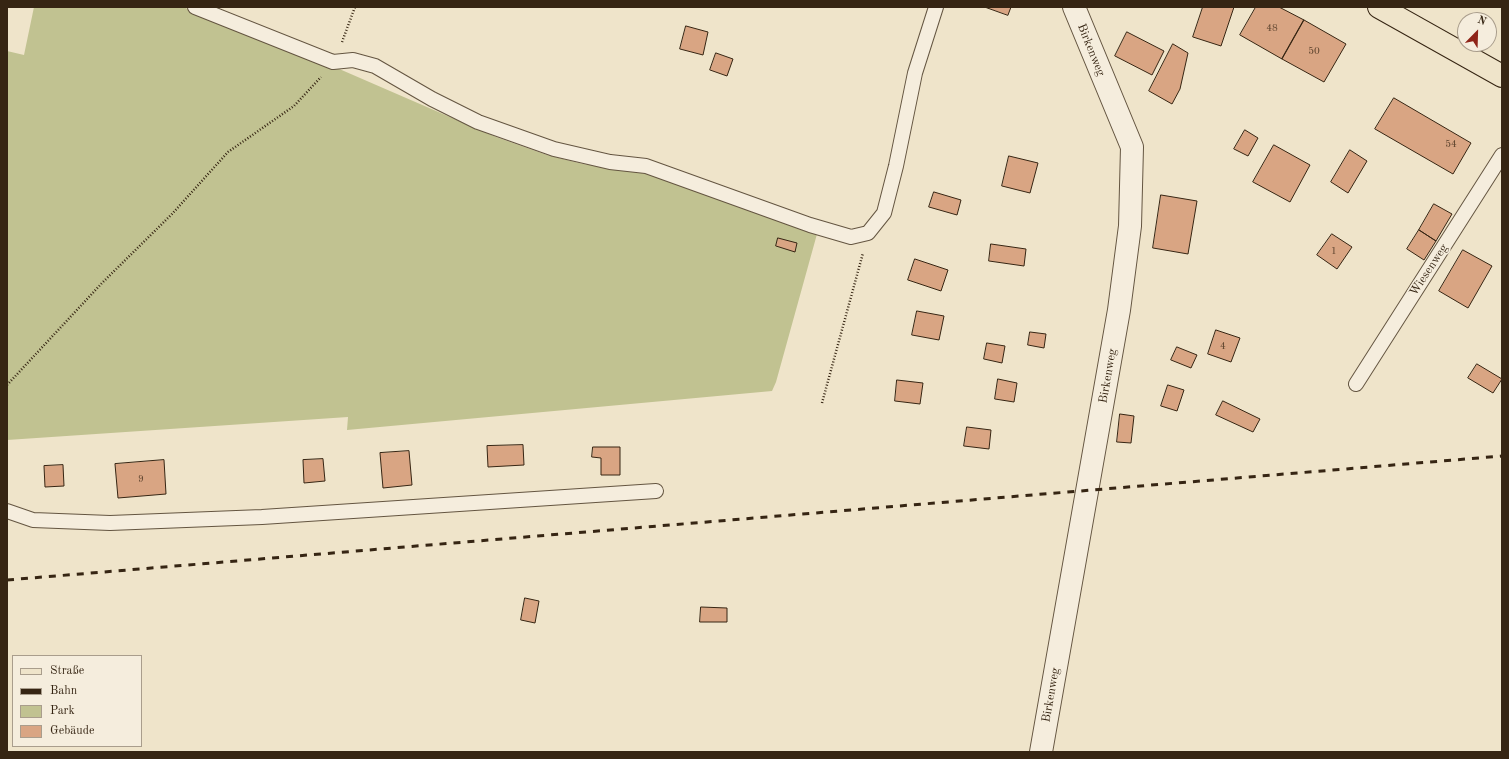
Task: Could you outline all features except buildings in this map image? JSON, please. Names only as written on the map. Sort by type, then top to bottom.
[{"type":"main road","points":[[1379,7],[1502,76]]},
{"type":"street","name":"Birkenweg","points":[[1041,752],[1118,318],[1130,226],[1132,147],[1074,7]]},
{"type":"lane","points":[[195,7],[333,62],[353,60],[375,66],[432,99],[478,122],[554,149],[610,162],[646,166],[810,225],[850,237],[868,233],[884,213],[896,166],[915,73],[936,7]]},
{"type":"lane","name":"Wiesenweg","points":[[1356,384],[1502,155]]},
{"type":"lane","points":[[7,511],[33,520],[118,522],[262,517],[656,491]]},
{"type":"path","points":[[7,385],[97,288],[172,214],[228,152],[294,106],[333,62],[356,7]]},
{"type":"path","points":[[822,403],[868,233]]},
{"type":"green space","points":[[34,7],[183,7],[337,68],[496,137],[547,155],[583,164],[648,174],[817,234],[776,382],[772,391],[347,430],[348,417],[7,440],[7,51],[24,55]]},
{"type":"railway","points":[[7,580],[1502,456]]}]
